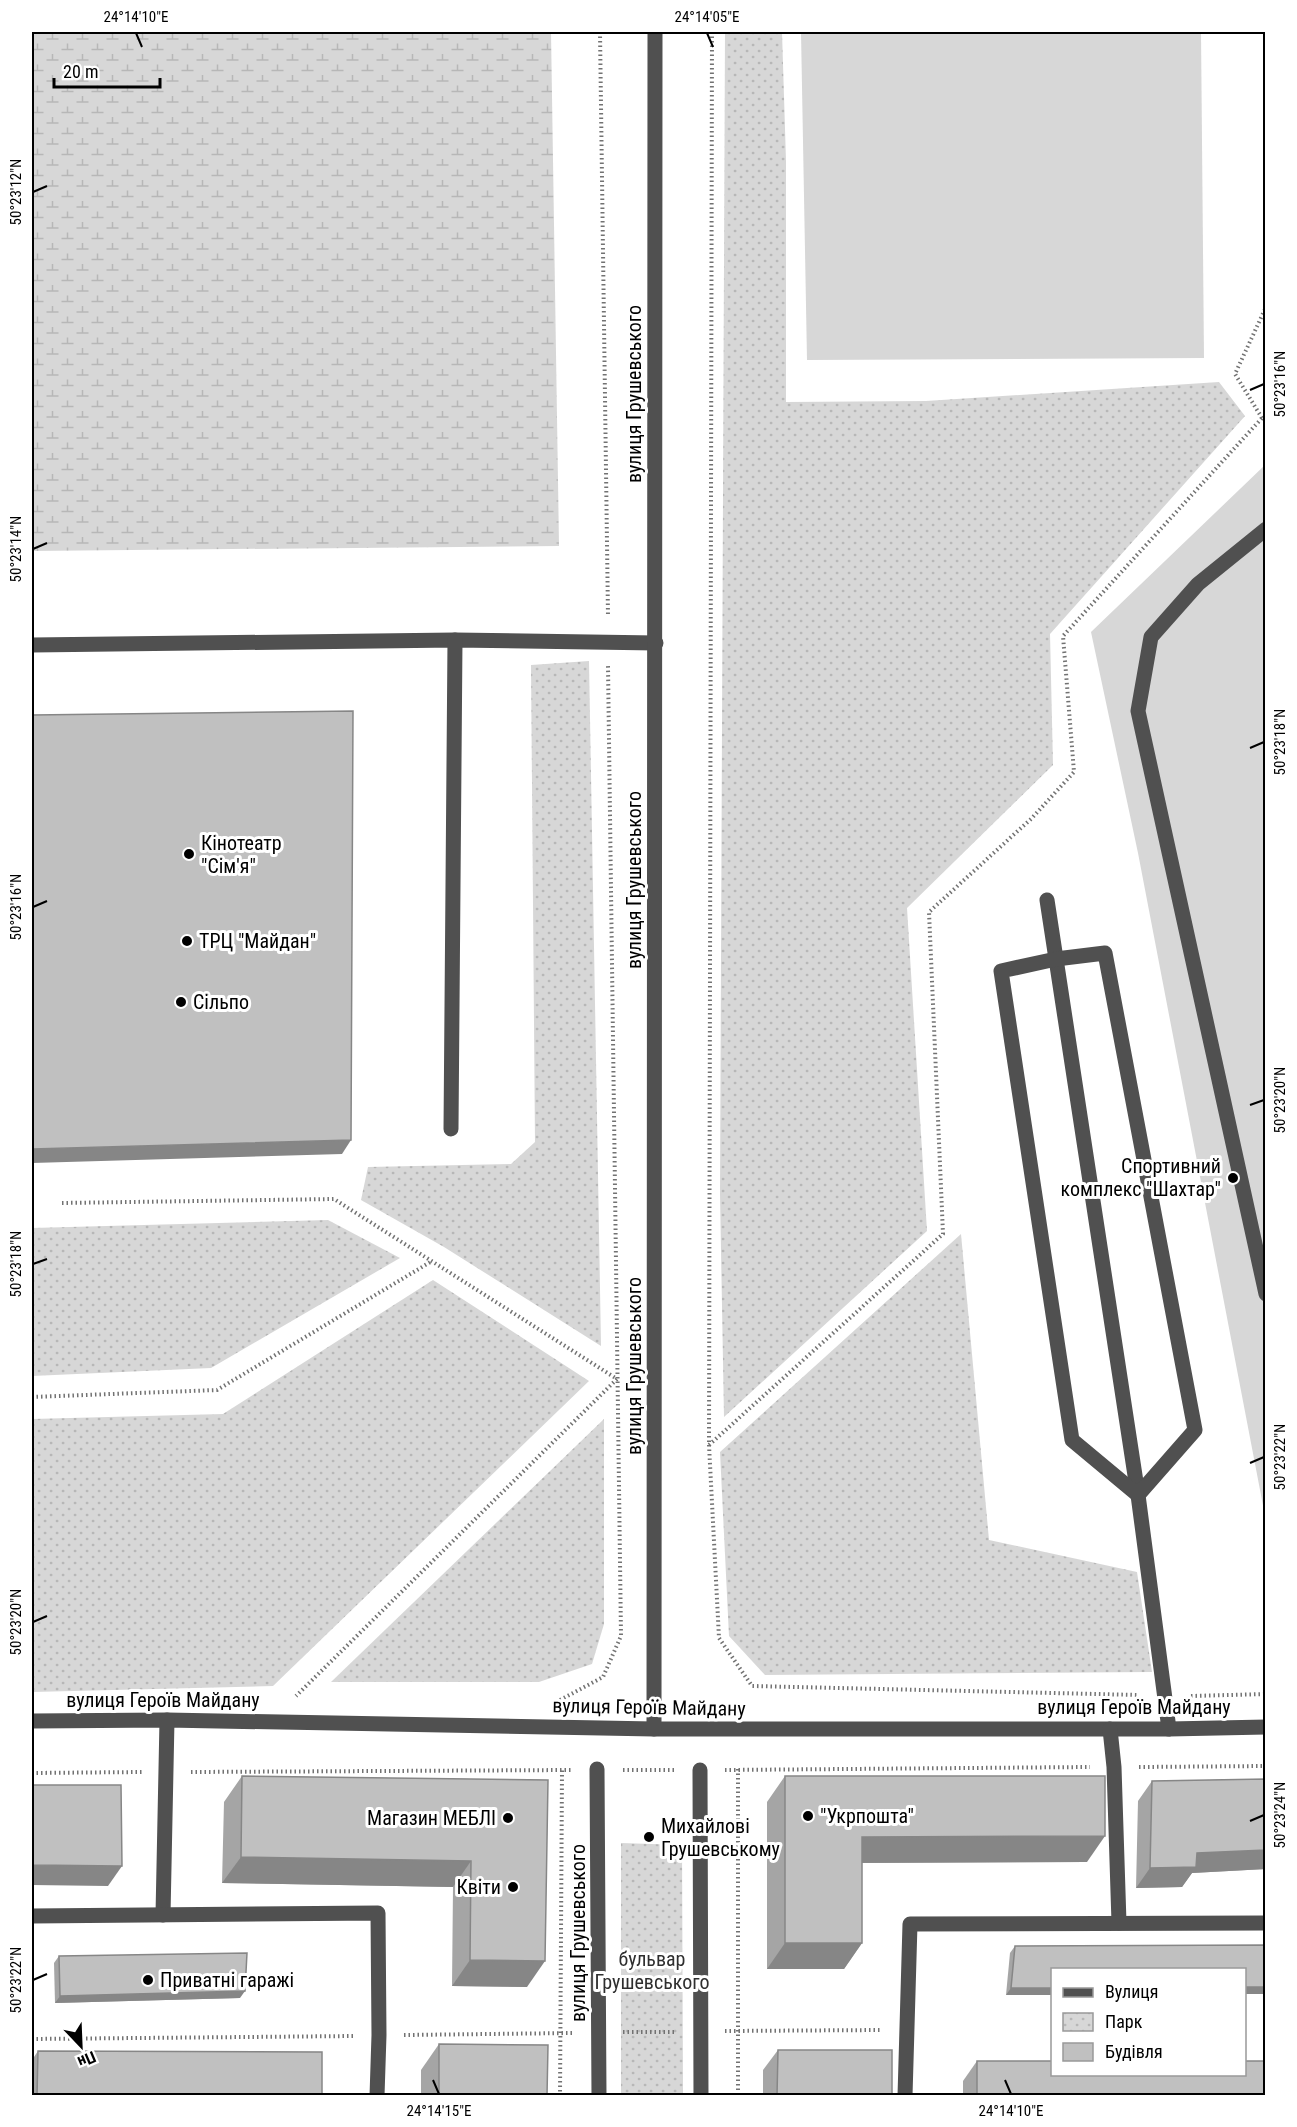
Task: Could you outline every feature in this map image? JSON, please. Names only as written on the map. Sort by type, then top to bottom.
[{"type":"street","name":"вулиця Грушевського","points":[[654,1729],[655,32]]},
{"type":"street","points":[[1266,530],[1198,584],[1151,637],[1138,711],[1266,1294]]},
{"type":"street","points":[[451,1129],[455,640]]},
{"type":"street","points":[[32,645],[455,640],[656,643]]},
{"type":"street","points":[[1047,900],[1138,1496],[1169,1729]]},
{"type":"street","points":[[1105,953],[1195,1430],[1138,1496],[1072,1440],[1000,971],[1056,959],[1105,953]]},
{"type":"street","points":[[163,1914],[167,1720]]},
{"type":"street","name":"вулиця Героїв Майдану","points":[[32,1721],[167,1720],[654,1729],[1266,1727]]},
{"type":"street","points":[[1110,1729],[1114,1767],[1119,1923]]},
{"type":"street","name":"вулиця Грушевського","points":[[597,1769],[600,2096]]},
{"type":"street","points":[[700,1770],[701,2096]]},
{"type":"street","points":[[32,1916],[378,1913],[377,2096]]},
{"type":"street","points":[[905,2096],[910,1924],[1266,1923]]},
{"type":"path","points":[[553,1704],[603,1677],[621,1636],[600,32]]},
{"type":"path","points":[[712,32],[709,1445],[718,1638],[752,1686],[1166,1696],[1266,1694]]},
{"type":"path","points":[[709,1445],[943,1234],[929,912],[1032,818],[1074,772],[1063,636],[1264,418],[1234,374],[1266,307]]},
{"type":"path","points":[[62,1203],[334,1199],[617,1379]]},
{"type":"path","points":[[32,1397],[217,1390],[432,1262]]},
{"type":"path","points":[[295,1697],[617,1379]]},
{"type":"path","points":[[32,1773],[1266,1766]]},
{"type":"path","points":[[738,1769],[738,2096]]},
{"type":"path","points":[[560,2096],[562,1770]]},
{"type":"path","points":[[32,2039],[907,2030]]},
{"type":"green space","points":[[32,32],[551,32],[559,546],[32,551]]},
{"type":"green space","points":[[725,32],[782,32],[786,161],[786,402],[926,401],[1219,382],[1245,416],[1050,634],[1053,765],[907,908],[927,1231],[724,1417],[720,1194]]},
{"type":"green space","points":[[801,32],[1201,32],[1204,358],[807,360]]},
{"type":"green space","name":"Спортивний комплекс \"Шахтар\"","points":[[1265,465],[1265,1516],[1138,853],[1091,632]]},
{"type":"green space","points":[[589,661],[601,1346],[444,1247],[361,1200],[368,1167],[511,1164],[535,1142],[531,665]]},
{"type":"green space","points":[[328,1220],[400,1258],[211,1368],[32,1376],[32,1228]]},
{"type":"green space","points":[[961,1234],[989,1540],[1137,1572],[1152,1672],[765,1675],[729,1636],[720,1452]]},
{"type":"green space","points":[[433,1280],[589,1381],[273,1686],[32,1692],[32,1419],[223,1414]]},
{"type":"green space","points":[[604,1419],[604,1624],[592,1664],[539,1682],[331,1682]]},
{"type":"green space","name":"бульвар Грушевського","points":[[621,1843],[682,1845],[683,2095],[621,2095]]},
{"type":"building","name":"ТРЦ \"Майдан\"","points":[[353,711],[351,1140],[32,1149],[32,715]]},
{"type":"building","points":[[242,1776],[548,1780],[545,1961],[470,1960],[471,1861],[241,1857]]},
{"type":"building","points":[[785,1776],[1105,1776],[1105,1836],[862,1837],[862,1943],[785,1943]]},
{"type":"building","points":[[1266,1779],[1266,1850],[1197,1853],[1196,1867],[1150,1868],[1152,1781]]},
{"type":"building","points":[[32,1785],[121,1785],[122,1866],[32,1865]]},
{"type":"building","points":[[1266,1945],[1266,1987],[1246,1987],[1246,1968],[1051,1968],[1051,1988],[1011,1988],[1015,1946]]},
{"type":"building","name":"Приватні гаражі","points":[[247,1953],[245,1991],[60,1996],[59,1956]]},
{"type":"building","points":[[439,2044],[548,2045],[547,2096],[439,2096]]},
{"type":"building","points":[[778,2050],[892,2050],[892,2096],[777,2096]]},
{"type":"building","points":[[38,2051],[322,2052],[322,2096],[37,2096]]},
{"type":"building","points":[[977,2061],[1051,2061],[1051,2076],[1246,2076],[1246,2061],[1266,2061],[1266,2096],[977,2096]]},
{"type":"place","name":"Кінотеатр \"Сім'я\"","points":[[189,854]]},
{"type":"place","name":"ТРЦ \"Майдан\"","points":[[187,941]]},
{"type":"place","name":"Сільпо","points":[[181,1002]]},
{"type":"place","name":"Спортивний комплекс \"Шахтар\"","points":[[1233,1178]]},
{"type":"place","name":"\"Укрпошта\"","points":[[808,1816]]},
{"type":"place","name":"Магазин МЕБЛІ","points":[[508,1818]]},
{"type":"place","name":"Михайлові Грушевському","points":[[649,1837]]},
{"type":"place","name":"Квіти","points":[[513,1887]]},
{"type":"place","name":"Приватні гаражі","points":[[148,1980]]}]
